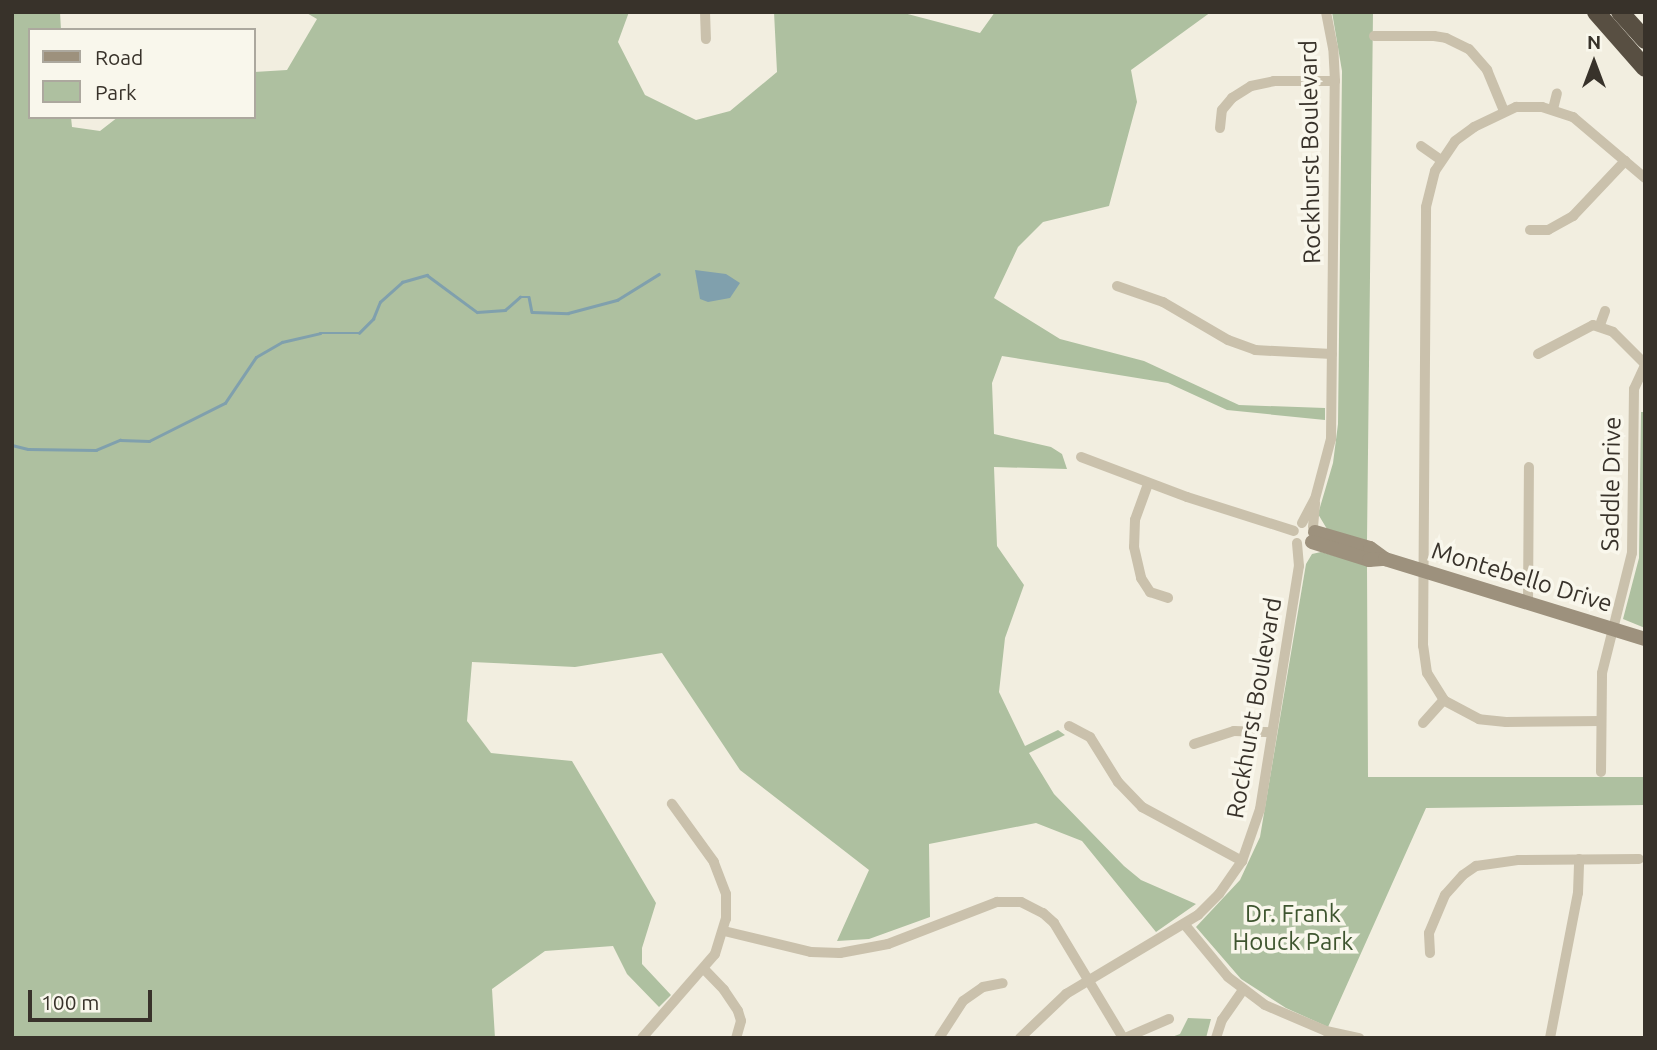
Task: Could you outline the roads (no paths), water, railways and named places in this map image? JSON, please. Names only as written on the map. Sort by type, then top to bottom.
[{"type":"highway","points":[[1620,12],[1645,40]]},
{"type":"highway","points":[[1595,15],[1645,68]]},
{"type":"street","points":[[705,12],[706,39]]},
{"type":"street","name":"Rockhurst Boulevard","points":[[1020,1038],[1052,1006],[1088,980],[1185,925],[1219,894],[1242,861],[1260,809],[1299,566],[1309,538],[1315,499],[1330,446],[1335,81],[1333,48],[1326,12]]},
{"type":"street","points":[[1374,36],[1447,38],[1469,49],[1487,70],[1504,111]]},
{"type":"street","points":[[1220,128],[1222,110],[1232,98],[1251,86],[1275,81],[1335,81]]},
{"type":"street","points":[[1553,109],[1557,93]]},
{"type":"street","points":[[1601,721],[1493,722],[1466,715],[1444,700],[1424,661],[1426,207],[1430,184],[1441,160],[1464,133],[1504,111],[1529,106],[1553,109],[1584,124],[1645,178]]},
{"type":"street","points":[[1421,146],[1441,160]]},
{"type":"street","points":[[1530,230],[1548,230],[1573,216],[1625,160]]},
{"type":"street","points":[[1117,286],[1163,302],[1227,340],[1255,349],[1332,354]]},
{"type":"street","points":[[1425,289],[1438,289]]},
{"type":"street","points":[[1600,326],[1605,311]]},
{"type":"street","points":[[1538,354],[1585,326],[1600,326],[1613,331],[1645,365]]},
{"type":"street","name":"Saddle Drive","points":[[1601,772],[1602,673],[1632,553],[1634,389],[1645,365]]},
{"type":"street","points":[[1424,398],[1437,397]]},
{"type":"street","points":[[1081,457],[1148,484],[1309,538]]},
{"type":"street","points":[[1528,603],[1529,467]]},
{"type":"street","points":[[1148,484],[1135,520],[1134,547],[1141,578],[1150,592],[1168,598]]},
{"type":"street","name":"Rockhurst Boulevard","points":[[1294,531],[1302,523],[1315,499]]},
{"type":"street","points":[[1302,523],[1309,538]]},
{"type":"street","name":"Montebello Drive","points":[[1309,538],[1369,560],[1385,559],[1645,639]]},
{"type":"street","points":[[1423,723],[1444,700]]},
{"type":"street","points":[[1069,726],[1090,737],[1118,782],[1142,807],[1242,861]]},
{"type":"street","points":[[1194,744],[1234,731],[1272,732]]},
{"type":"street","points":[[642,1038],[704,969],[715,954],[724,931],[727,906],[720,876],[714,862],[672,804]]},
{"type":"street","points":[[1550,1038],[1578,893],[1579,859]]},
{"type":"street","points":[[1430,953],[1429,933],[1445,895],[1463,875],[1476,866],[1502,860],[1639,859]]},
{"type":"street","points":[[724,931],[794,948],[840,953],[888,944],[998,902],[1021,902],[1043,913],[1054,923],[1124,1038],[1169,1019]]},
{"type":"street","points":[[1185,925],[1210,958],[1243,990],[1265,1005],[1305,1024],[1359,1038]]},
{"type":"street","points":[[704,969],[724,990],[738,1011],[741,1021],[736,1038]]},
{"type":"street","points":[[939,1038],[955,1012],[973,992],[1003,983]]},
{"type":"street","points":[[1216,1038],[1222,1020],[1243,990]]},
{"type":"water","points":[[695,270],[726,274],[740,283],[730,298],[708,302],[700,299]]},
{"type":"waterway","points":[[12,445],[28,449],[96,450],[120,440],[149,441],[225,403],[256,357],[282,342],[320,333],[359,333],[373,319],[380,302],[402,282],[427,275],[477,312],[505,310],[520,297],[529,297],[532,312],[568,313],[617,300],[659,274]]},
{"type":"park label","name":"Dr. Frank Houck Park","points":[[1293,928]]}]
